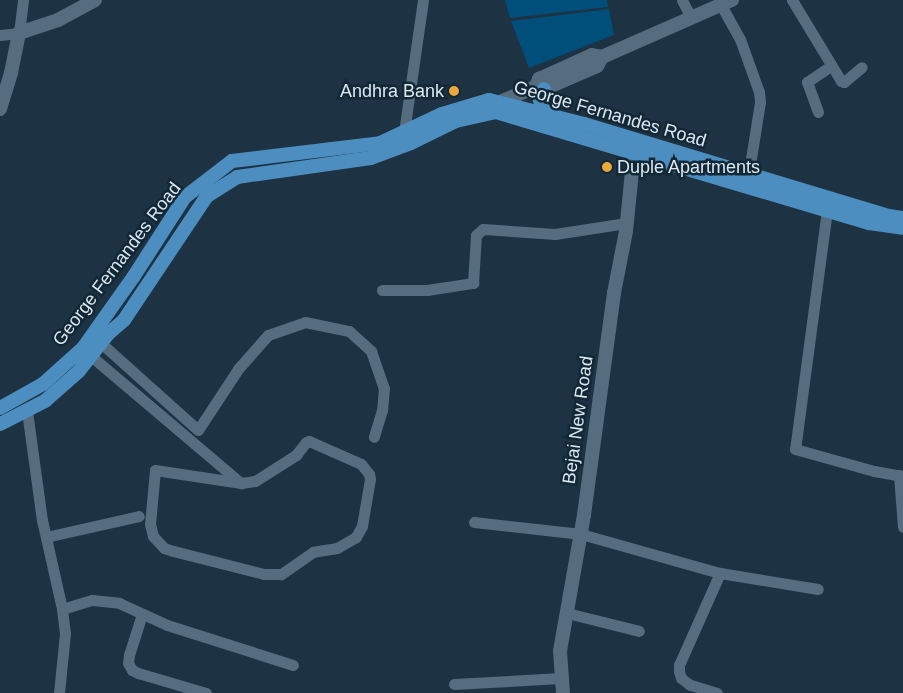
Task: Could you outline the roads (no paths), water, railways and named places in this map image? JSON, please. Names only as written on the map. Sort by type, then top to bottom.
[{"type":"main road","points":[[540,88],[540,100],[546,113]]},
{"type":"main road","name":"George Fernandes Road","points":[[0,408],[43,384],[83,348],[186,198],[232,161],[380,143],[442,114],[489,100],[546,113],[634,146],[868,223],[903,228]]},
{"type":"main road","name":"George Fernandes Road","points":[[0,424],[45,400],[79,371],[124,320],[208,196],[237,177],[371,158],[411,144],[456,121],[491,113],[496,112],[752,176],[889,216],[903,218]]},
{"type":"main road","points":[[146,257],[160,268]]},
{"type":"street","points":[[0,109],[11,73],[23,0]]},
{"type":"street","points":[[0,35],[19,33],[58,20],[95,0]]},
{"type":"street","points":[[404,132],[423,0]]},
{"type":"street","points":[[682,0],[691,18]]},
{"type":"street","points":[[792,0],[831,66],[843,82],[862,67]]},
{"type":"street","points":[[491,113],[500,102],[597,66],[602,56],[727,2],[759,92],[760,102],[751,159],[752,176]]},
{"type":"street","points":[[818,112],[807,82],[831,66]]},
{"type":"street","name":"Bejai New Road","points":[[563,693],[560,651],[580,534],[614,293],[626,223],[634,146]]},
{"type":"street","points":[[827,210],[795,449],[874,471],[901,475],[903,527]]},
{"type":"street","points":[[382,290],[427,290],[473,283],[476,235],[483,229],[555,234],[626,223]]},
{"type":"street","points":[[101,344],[198,430],[238,369],[268,335],[305,322],[349,331],[370,351],[384,388],[382,410],[374,436]]},
{"type":"street","points":[[91,356],[241,482],[255,481],[296,455],[306,442],[309,441],[361,464],[370,474],[362,526],[356,537],[337,548],[313,552],[281,574],[264,574],[173,551],[164,548],[154,536],[150,524],[155,470],[241,482]]},
{"type":"street","points":[[27,411],[46,537],[62,609],[65,633],[59,693]]},
{"type":"street","points":[[46,537],[139,516]]},
{"type":"street","points":[[474,522],[580,534],[720,573],[818,589]]},
{"type":"street","points":[[716,693],[690,685],[681,678],[679,665],[720,573]]},
{"type":"street","points":[[62,609],[92,600],[106,600],[119,603],[168,625],[293,665]]},
{"type":"street","points":[[567,613],[639,631]]},
{"type":"street","points":[[142,614],[129,655],[128,663],[132,670],[206,693]]},
{"type":"street","points":[[454,684],[561,678]]},
{"type":"place","name":"Andhra Bank","points":[[454,91]]},
{"type":"place","name":"Duple Apartments","points":[[607,167]]}]
